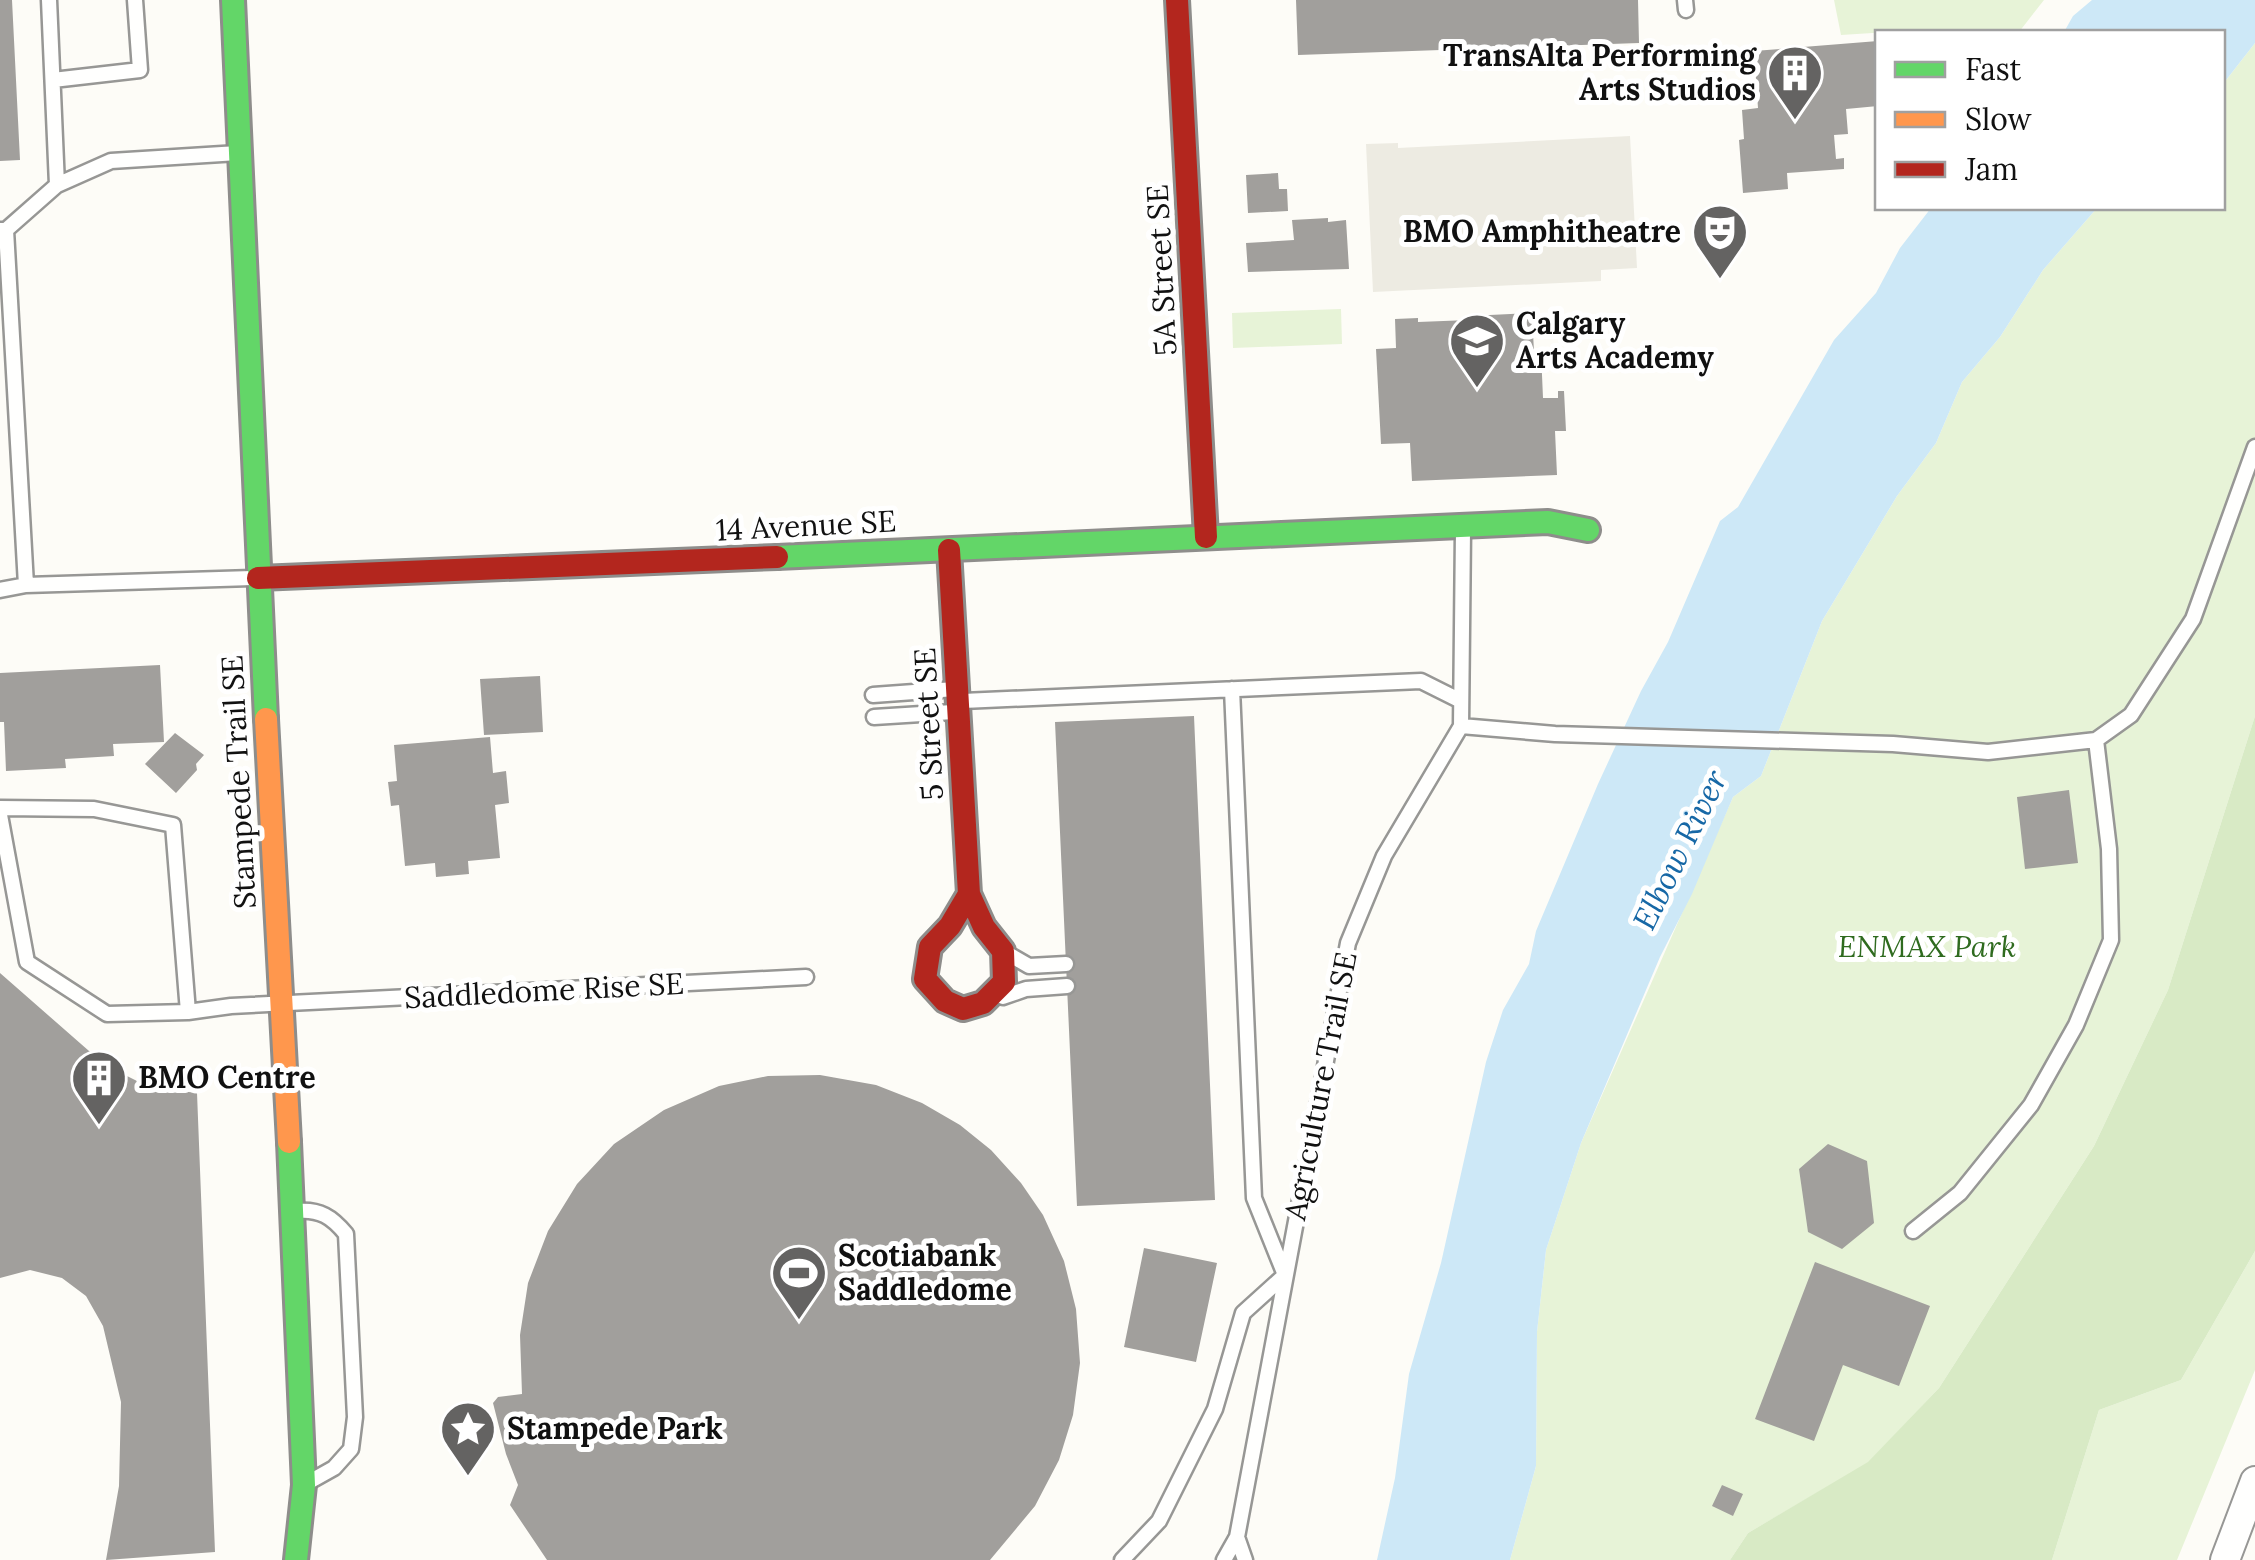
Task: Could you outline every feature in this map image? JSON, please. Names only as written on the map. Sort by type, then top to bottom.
[{"type":"street","name":"Stampede Trail SE","points":[[234,0],[258,578],[304,1485],[296,1560]]},
{"type":"street","name":"5A Street SE","points":[[1178,0],[1206,537]]},
{"type":"street","name":"14 Avenue SE","points":[[258,578],[1463,525],[1548,522],[1588,530]]},
{"type":"street","name":"5 Street SE","points":[[949,550],[969,894],[984,926],[1002,951]]},
{"type":"street","points":[[969,894],[950,926],[930,946],[925,979],[942,1002],[965,1010],[988,1002],[1004,982],[1002,951]]},
{"type":"street","points":[[2225,1560],[2255,1481]]},
{"type":"lane","points":[[49,0],[58,185]]},
{"type":"lane","points":[[53,80],[140,70],[135,0]]},
{"type":"lane","points":[[26,585],[3,230],[58,185],[111,162],[239,153]]},
{"type":"lane","points":[[1463,525],[1461,726],[1556,734],[1988,752],[2096,740],[2130,715],[2193,618],[2255,446]]},
{"type":"lane","name":"14 Avenue SE","points":[[0,590],[26,585],[258,578]]},
{"type":"lane","points":[[873,695],[957,701],[1421,681],[1461,701]]},
{"type":"lane","points":[[1122,1560],[1159,1522],[1215,1409],[1242,1313],[1284,1275],[1254,1198],[1232,689]]},
{"type":"lane","points":[[874,717],[957,701]]},
{"type":"lane","name":"Agriculture Trail SE","points":[[1224,1560],[1237,1538],[1348,942],[1384,856],[1461,726]]},
{"type":"lane","points":[[1913,1231],[1960,1193],[2030,1105],[2076,1025],[2111,940],[2109,849],[2096,740]]},
{"type":"lane","points":[[0,811],[94,809],[172,825],[188,1012]]},
{"type":"lane","name":"Saddledome Rise SE","points":[[0,811],[28,962],[107,1014],[806,978]]},
{"type":"lane","points":[[1002,951],[1030,966],[1066,964]]},
{"type":"lane","points":[[988,1002],[1026,989],[1067,986]]},
{"type":"lane","points":[[292,1211],[311,1210],[333,1218],[346,1234],[355,1417],[351,1449],[334,1468],[304,1485]]},
{"type":"lane","points":[[1237,1538],[1245,1560]]},
{"type":"green space","points":[[1834,0],[2044,0],[2021,30],[1875,30],[1841,35]]},
{"type":"green space","name":"ENMAX Park","points":[[2255,43],[2255,716],[2168,990],[2094,1146],[1939,1388],[1868,1463],[1748,1533],[1730,1560],[1510,1560],[1536,1466],[1537,1332],[1546,1250],[1581,1143],[1733,797],[1761,776],[1822,621],[1897,496],[1936,443],[1962,382],[2000,337],[2043,270],[2095,210],[2225,210],[2225,81]]},
{"type":"green space","points":[[1341,309],[1342,344],[1233,348],[1232,313]]},
{"type":"green space","points":[[2255,716],[2255,1251],[2181,1380],[2099,1410],[2052,1560],[1730,1560],[1748,1533],[1868,1462],[1939,1388],[2094,1146],[2168,990]]},
{"type":"green space","points":[[2255,1251],[2255,1370],[2177,1560],[2052,1560],[2099,1410],[2181,1380]]},
{"type":"shaded area","points":[[1630,136],[1637,268],[1601,270],[1601,281],[1373,292],[1366,144],[1398,143],[1398,148]]},
{"type":"water","points":[[2092,0],[2255,0],[2255,43],[2225,81],[2225,30],[2065,30],[2073,16]]},
{"type":"water","name":"Elbow River","points":[[1929,210],[2095,210],[2043,270],[2000,337],[1962,382],[1936,443],[1897,496],[1822,621],[1761,776],[1733,797],[1660,957],[1581,1143],[1546,1250],[1537,1332],[1536,1466],[1510,1560],[1377,1560],[1395,1478],[1409,1374],[1441,1263],[1486,1062],[1503,1010],[1529,964],[1536,931],[1598,784],[1668,642],[1720,521],[1738,507],[1834,340],[1876,293],[1900,248]]},
{"type":"building","points":[[0,0],[12,0],[20,160],[0,161]]},
{"type":"building","points":[[1296,0],[1638,0],[1639,43],[1298,55]]},
{"type":"building","name":"TransAlta Performing Arts Studios","points":[[1875,41],[1875,106],[1846,109],[1848,134],[1834,135],[1836,159],[1844,158],[1844,169],[1787,173],[1788,189],[1743,193],[1739,140],[1744,139],[1742,110],[1758,108],[1754,51]]},
{"type":"building","points":[[1278,173],[1279,189],[1287,189],[1288,211],[1248,213],[1246,175]]},
{"type":"building","points":[[1328,218],[1328,222],[1346,220],[1349,269],[1248,272],[1246,243],[1294,240],[1292,220]]},
{"type":"building","name":"Calgary Arts Academy","points":[[1532,313],[1534,352],[1541,352],[1543,398],[1558,398],[1558,391],[1564,391],[1566,431],[1555,431],[1557,475],[1412,481],[1410,443],[1381,444],[1376,349],[1396,348],[1395,319],[1469,320],[1469,316]]},
{"type":"building","points":[[160,665],[164,742],[113,744],[114,756],[65,759],[66,768],[6,771],[0,673]]},
{"type":"building","points":[[540,676],[543,732],[484,735],[480,679]]},
{"type":"building","points":[[1194,716],[1215,1200],[1077,1206],[1055,722]]},
{"type":"building","points":[[175,733],[204,755],[196,764],[197,770],[176,793],[145,764]]},
{"type":"building","points":[[490,737],[493,773],[506,771],[509,803],[495,805],[500,858],[468,861],[469,874],[436,877],[435,863],[405,866],[399,805],[391,806],[388,782],[397,781],[394,745]]},
{"type":"building","points":[[2069,790],[2078,863],[2025,869],[2017,797]]},
{"type":"building","name":"BMO Centre","points":[[0,973],[105,1065],[149,1087],[197,1093],[215,1552],[106,1560],[119,1486],[121,1402],[103,1326],[86,1296],[62,1278],[30,1270],[0,1278]]},
{"type":"building","name":"Scotiabank Saddledome","points":[[820,1075],[876,1085],[922,1103],[960,1125],[991,1150],[1043,1215],[1064,1261],[1076,1309],[1080,1363],[1073,1415],[1059,1460],[1035,1506],[990,1560],[547,1560],[510,1505],[518,1485],[493,1403],[498,1397],[522,1394],[520,1335],[528,1283],[548,1231],[577,1184],[614,1144],[664,1110],[719,1086],[768,1076]]},
{"type":"building","points":[[1828,1144],[1867,1161],[1874,1223],[1842,1249],[1808,1232],[1799,1169]]},
{"type":"building","points":[[1144,1248],[1217,1263],[1196,1362],[1124,1347]]},
{"type":"building","points":[[1815,1262],[1930,1306],[1899,1386],[1843,1365],[1814,1441],[1755,1419]]},
{"type":"building","points":[[1722,1485],[1743,1494],[1733,1516],[1712,1506]]},
{"type":"traffic: fast","points":[[233,0],[266,719]]},
{"type":"traffic: fast","points":[[777,557],[1548,522],[1588,530]]},
{"type":"traffic: fast","points":[[289,1142],[304,1485],[296,1560]]},
{"type":"traffic: slow","points":[[266,719],[289,1142]]},
{"type":"traffic: jam","points":[[1177,0],[1206,537]]},
{"type":"traffic: jam","points":[[949,550],[969,894],[984,927],[1003,951],[1004,982],[983,1003],[963,1009],[945,1001],[925,979],[930,947],[950,926],[969,894]]},
{"type":"traffic: jam","points":[[258,578],[777,557]]},
{"type":"place","name":"TransAlta Performing Arts Studios","points":[[1795,122]]},
{"type":"place","name":"BMO Amphitheatre","points":[[1720,281]]},
{"type":"place","name":"Calgary Arts Academy","points":[[1477,390]]},
{"type":"place","name":"BMO Centre","points":[[99,1127]]},
{"type":"place","name":"Scotiabank Saddledome","points":[[799,1322]]},
{"type":"place","name":"Stampede Park","points":[[468,1478]]}]
